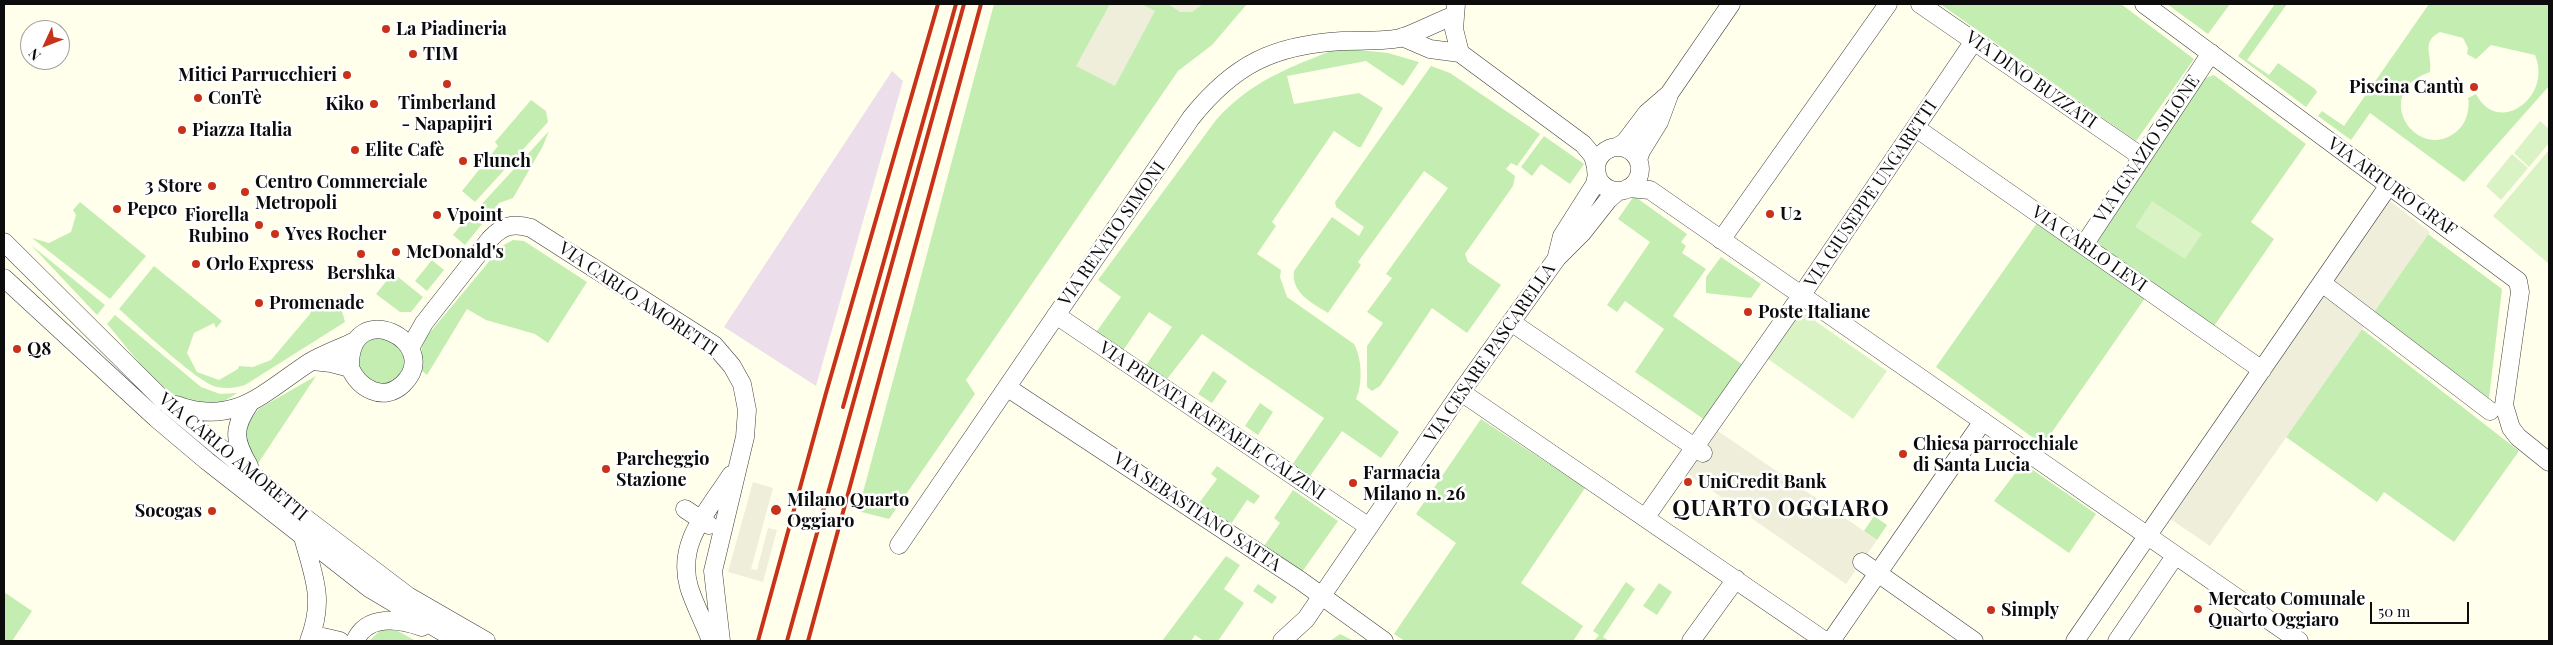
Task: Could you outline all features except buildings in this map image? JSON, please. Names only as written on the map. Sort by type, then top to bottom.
[{"type":"street","points":[[1556,258],[1562,236],[1595,184],[1598,160],[1613,148],[1625,142],[1647,113],[1669,94],[1731,4]]},
{"type":"street","points":[[1721,240],[1888,4]]},
{"type":"street","name":"VIA DINO BUZZATI","points":[[1920,4],[2142,157]]},
{"type":"street","name":"VIA ARTURO GRAF","points":[[2144,4],[2518,281],[2520,292],[2504,405],[2511,428],[2518,437],[2549,462]]},
{"type":"street","points":[[1454,10],[1460,54]]},
{"type":"street","name":"VIA RENATO SIMONI","points":[[899,546],[1191,118],[1221,84],[1267,56],[1290,48],[1315,42],[1402,37],[1454,10]]},
{"type":"street","name":"VIA RENATO SIMONI","points":[[1402,37],[1430,49],[1460,54],[1583,144],[1593,156],[1596,170]]},
{"type":"street","name":"VIA GIUSEPPE UNGARETTI","points":[[1645,518],[1698,451],[1974,41]]},
{"type":"street","name":"VIA IGNAZIO SILONE","points":[[2084,245],[2211,53]]},
{"type":"street","points":[[1556,258],[1582,233],[1608,200],[1636,181],[1641,151],[1659,122],[1669,94]]},
{"type":"street","name":"VIA CARLO LEVI","points":[[1916,128],[2262,370]]},
{"type":"street","points":[[1583,144],[1596,149],[1613,148],[1629,150],[1650,190],[2299,641]]},
{"type":"street","points":[[1596,170],[1604,186],[1650,190]]},
{"type":"street","points":[[2075,641],[2389,185]]},
{"type":"street","name":"VIA CARLO AMORETTI","points":[[404,341],[424,322],[498,230],[516,224],[531,228],[714,345],[726,359],[742,384],[747,410],[745,437],[713,571],[720,616],[721,641]]},
{"type":"street","points":[[4,231],[47,283]]},
{"type":"street","name":"VIA CARLO AMORETTI","points":[[4,242],[164,401],[300,514],[408,596],[486,641]]},
{"type":"street","name":"VIA CESARE PASCARELLA","points":[[1282,641],[1306,620],[1461,392],[1556,258]]},
{"type":"street","name":"VIA CARLO AMORETTI","points":[[4,278],[156,418],[303,537],[369,588],[455,640]]},
{"type":"street","points":[[2322,283],[2490,411]]},
{"type":"street","name":"VIA PRIVATA RAFFAELE CALZINI","points":[[1056,315],[1369,527]]},
{"type":"street","points":[[1511,322],[1698,451]]},
{"type":"street","points":[[164,401],[196,412],[212,413],[250,403],[313,361],[355,341],[364,333],[376,329],[388,330],[404,341],[412,361],[410,374],[402,384],[391,391],[378,392],[365,389],[355,380],[350,368],[349,354],[355,341]]},
{"type":"street","points":[[313,361],[331,362],[350,368]]},
{"type":"street","name":"VIA SEBASTIANO SATTA","points":[[1008,388],[1322,597],[1384,641]]},
{"type":"street","points":[[1461,392],[1825,641]]},
{"type":"street","points":[[250,403],[239,419],[236,434],[239,448],[254,475]]},
{"type":"street","points":[[1831,641],[1983,421]]},
{"type":"street","name":"VIA CARLO AMORETTI","points":[[711,641],[693,595],[686,566],[689,542],[702,518],[738,464]]},
{"type":"street","points":[[685,509],[702,518],[715,531],[720,542]]},
{"type":"street","name":"VIA CARLO AMORETTI","points":[[303,537],[319,606],[311,641]]},
{"type":"street","points":[[2117,641],[2175,556]]},
{"type":"street","points":[[1862,562],[1974,641]]},
{"type":"street","points":[[1691,641],[1736,579]]},
{"type":"street","points":[[693,595],[715,586]]},
{"type":"street","points":[[1301,641],[1306,620]]},
{"type":"street","name":"VIA CARLO AMORETTI","points":[[355,641],[363,629],[372,623],[382,621],[404,621],[455,640]]},
{"type":"street","name":"VIA CARLO AMORETTI","points":[[311,641],[323,637],[340,641]]},
{"type":"shaded area","points":[[1110,4],[1142,4],[1155,11],[1115,86],[1076,66]]},
{"type":"shaded area","points":[[1168,4],[1203,4],[1192,12],[1180,12]]},
{"type":"shaded area","points":[[892,71],[903,81],[816,386],[724,327]]},
{"type":"shaded area","points":[[2386,198],[2430,232],[2210,546],[2166,516]]},
{"type":"shaded area","points":[[1718,431],[1877,540],[1846,584],[1688,474]]},
{"type":"shaded area","points":[[753,482],[773,488],[751,569],[757,570],[768,528],[777,530],[763,582],[728,572]]},
{"type":"green space","points":[[994,4],[1247,4],[1212,45],[1178,71],[966,380],[975,394],[889,519],[858,511]]},
{"type":"green space","points":[[1940,4],[2121,4],[2194,59],[2136,141]]},
{"type":"green space","points":[[2167,4],[2230,4],[2208,34]]},
{"type":"green space","points":[[2275,4],[2287,4],[2247,60],[2269,75],[2278,63],[2315,89],[2317,92],[2306,107],[2238,56]]},
{"type":"green space","points":[[2429,4],[2549,4],[2549,86],[2464,182],[2370,113],[2351,140],[2318,116],[2322,111],[2344,126]],"holes":[[[2440,32],[2463,38],[2468,48],[2467,54],[2476,59],[2491,45],[2535,55],[2539,70],[2536,85],[2530,97],[2520,106],[2509,112],[2497,112],[2486,106],[2476,94],[2468,98],[2469,105],[2465,121],[2461,127],[2446,138],[2431,140],[2417,134],[2407,124],[2401,110],[2402,96],[2411,82],[2430,72],[2429,45],[2430,40],[2434,36]]]},
{"type":"green space","points":[[1338,48],[1388,53],[1419,62],[1403,86],[1366,61],[1287,76],[1294,104],[1359,93],[1383,108],[1361,147],[1358,147],[1334,131],[1272,222],[1276,226],[1257,254],[1281,270],[1280,277],[1287,297],[1354,344],[1359,356],[1361,371],[1360,386],[1356,399],[1399,432],[1381,458],[1342,431],[1308,479],[1290,468],[1324,418],[1202,334],[1164,383],[1145,367],[1172,327],[1149,312],[1122,352],[1095,334],[1121,297],[1098,280],[1216,120],[1230,106],[1272,76]]},
{"type":"green space","points":[[1431,66],[1450,73],[1540,134],[1517,166],[1511,163],[1506,169],[1515,176],[1513,186],[1465,254],[1468,262],[1501,285],[1467,333],[1432,308],[1380,386],[1372,391],[1367,387],[1367,346],[1383,323],[1367,312],[1392,278],[1386,274],[1448,188],[1424,171],[1358,262],[1361,265],[1328,313],[1309,301],[1299,291],[1294,279],[1294,271],[1332,217],[1359,236],[1364,227],[1336,207],[1335,202]]},
{"type":"green space","points":[[2214,75],[2306,144],[2251,222],[2274,239],[2212,329],[2096,244],[2199,80]]},
{"type":"green space","points":[[531,100],[546,111],[548,122],[475,202],[462,191],[498,146],[495,142]]},
{"type":"green space","points":[[2540,121],[2549,129],[2549,143],[2529,167],[2514,153]]},
{"type":"green space","points":[[549,131],[543,146],[513,198],[499,203],[489,215],[479,207]]},
{"type":"green space","points":[[1544,136],[1584,164],[1570,184],[1541,164],[1532,176],[1521,167]]},
{"type":"green space","points":[[2549,150],[2549,264],[2493,216]]},
{"type":"green space","points":[[2512,154],[2528,168],[2501,200],[2486,186]]},
{"type":"green space","points":[[1634,196],[1687,234],[1681,242],[1686,246],[1682,253],[1706,269],[1673,316],[1743,365],[1705,420],[1635,372],[1664,329],[1625,301],[1617,312],[1607,305],[1650,242],[1618,219]]},
{"type":"green space","points":[[2152,201],[2202,234],[2185,259],[2135,227]]},
{"type":"green space","points":[[80,202],[146,256],[110,299],[32,238],[49,243],[71,232],[76,215],[73,210]]},
{"type":"green space","points":[[470,214],[482,224],[465,245],[453,235]]},
{"type":"green space","points":[[2037,223],[2145,298],[2043,445],[1936,367]]},
{"type":"green space","points":[[2428,234],[2502,289],[2489,398],[2374,312]]},
{"type":"green space","points":[[513,240],[524,241],[587,282],[548,343],[535,334],[486,320],[467,309],[427,375],[422,371],[422,347],[427,336],[502,246]]},
{"type":"green space","points":[[31,245],[105,305],[97,315]]},
{"type":"green space","points":[[1721,257],[1761,284],[1751,298],[1706,293],[1706,277]]},
{"type":"green space","points":[[432,260],[444,270],[427,291],[415,281]]},
{"type":"green space","points":[[154,266],[222,321],[216,328],[214,323],[194,333],[187,353],[197,372],[219,380],[238,369],[239,366],[253,367],[271,360],[310,314],[315,300],[329,297],[336,302],[345,322],[245,385],[231,388],[217,387],[182,365],[119,309]]},
{"type":"green space","points":[[393,273],[423,297],[411,312],[400,312],[376,294]]},
{"type":"green space","points":[[1801,311],[1887,371],[1853,419],[1768,359]]},
{"type":"green space","points":[[115,315],[201,387],[220,394],[237,393],[212,406],[193,403],[178,397],[151,376],[107,324]]},
{"type":"green space","points":[[2362,329],[2519,451],[2454,542],[2384,492],[2377,502],[2286,437]]},
{"type":"green space","points":[[380,337],[389,339],[397,344],[402,352],[404,361],[402,370],[397,378],[389,383],[380,385],[371,383],[363,378],[358,370],[356,361],[358,352],[363,344],[371,339]]},
{"type":"green space","points":[[1213,371],[1227,381],[1212,403],[1198,394]]},
{"type":"green space","points":[[316,376],[257,465],[246,448],[246,424],[260,408]]},
{"type":"green space","points":[[1260,403],[1273,412],[1258,435],[1245,426]]},
{"type":"green space","points":[[1481,419],[1585,488],[1521,583],[1583,626],[1573,641],[1405,641],[1394,634],[1456,543],[1416,514]]},
{"type":"green space","points":[[2023,463],[2096,514],[2069,553],[1994,501]]},
{"type":"green space","points":[[1217,466],[1260,496],[1254,504],[1247,500],[1231,524],[1199,503],[1217,479],[1211,474]]},
{"type":"green space","points":[[1293,490],[1338,521],[1302,572],[1264,546],[1280,523],[1274,518]]},
{"type":"green space","points":[[1874,516],[1887,525],[1877,540],[1864,531]]},
{"type":"green space","points":[[1226,556],[1240,565],[1224,589],[1244,603],[1218,641],[1204,641],[1195,635],[1191,641],[1162,641]]},
{"type":"green space","points":[[1626,582],[1635,589],[1603,637],[1609,641],[1594,641],[1599,635],[1593,631]]},
{"type":"green space","points":[[1659,583],[1672,592],[1657,615],[1643,606]]},
{"type":"green space","points":[[1258,584],[1277,597],[1272,604],[1253,591]]},
{"type":"green space","points":[[4,592],[32,611],[12,641],[4,641]]},
{"type":"green space","points":[[382,629],[394,629],[416,641],[369,641]]},
{"type":"green space","points":[[1340,634],[1354,641],[1330,641]]},
{"type":"railway","points":[[758,641],[826,393],[938,4]]},
{"type":"railway","points":[[843,407],[956,4]]},
{"type":"railway","points":[[787,641],[964,4]]},
{"type":"railway","points":[[808,641],[981,4]]},
{"type":"place","name":"La Piadineria","points":[[386,29]]},
{"type":"place","name":"TIM","points":[[413,54]]},
{"type":"place","name":"Mitici Parrucchieri","points":[[347,75]]},
{"type":"place","name":"Timberland - Napapijri","points":[[447,84]]},
{"type":"place","name":"Piscina Cantù","points":[[2474,87]]},
{"type":"place","name":"ConTè","points":[[198,98]]},
{"type":"place","name":"Kiko","points":[[374,104]]},
{"type":"place","name":"Piazza Italia","points":[[182,130]]},
{"type":"place","name":"Elite Cafè","points":[[355,150]]},
{"type":"place","name":"Flunch","points":[[463,161]]},
{"type":"place","name":"3 Store","points":[[212,186]]},
{"type":"place","name":"Centro Commerciale Metropoli","points":[[245,192]]},
{"type":"place","name":"Pepco","points":[[117,209]]},
{"type":"place","name":"U2","points":[[1770,214]]},
{"type":"place","name":"Vpoint","points":[[437,215]]},
{"type":"place","name":"Fiorella Rubino","points":[[259,225]]},
{"type":"place","name":"Yves Rocher","points":[[275,234]]},
{"type":"place","name":"McDonald's","points":[[396,252]]},
{"type":"place","name":"Bershka","points":[[361,254]]},
{"type":"place","name":"Orlo Express","points":[[196,264]]},
{"type":"place","name":"Promenade","points":[[259,303]]},
{"type":"place","name":"Poste Italiane","points":[[1748,312]]},
{"type":"place","name":"Q8","points":[[17,349]]},
{"type":"place","name":"Chiesa parrocchiale di Santa Lucia","points":[[1903,454]]},
{"type":"place","name":"Parcheggio Stazione","points":[[606,469]]},
{"type":"place","name":"UniCredit Bank","points":[[1688,482]]},
{"type":"place","name":"Farmacia Milano n. 26","points":[[1353,483]]},
{"type":"place","name":"Milano Quarto Oggiaro","points":[[776,510]]},
{"type":"place","name":"Socogas","points":[[212,511]]},
{"type":"place","name":"Mercato Comunale Quarto Oggiaro","points":[[2198,609]]},
{"type":"place","name":"Simply","points":[[1991,610]]},
{"type":"district","name":"QUARTO OGGIARO","points":[[1781,509]]}]
